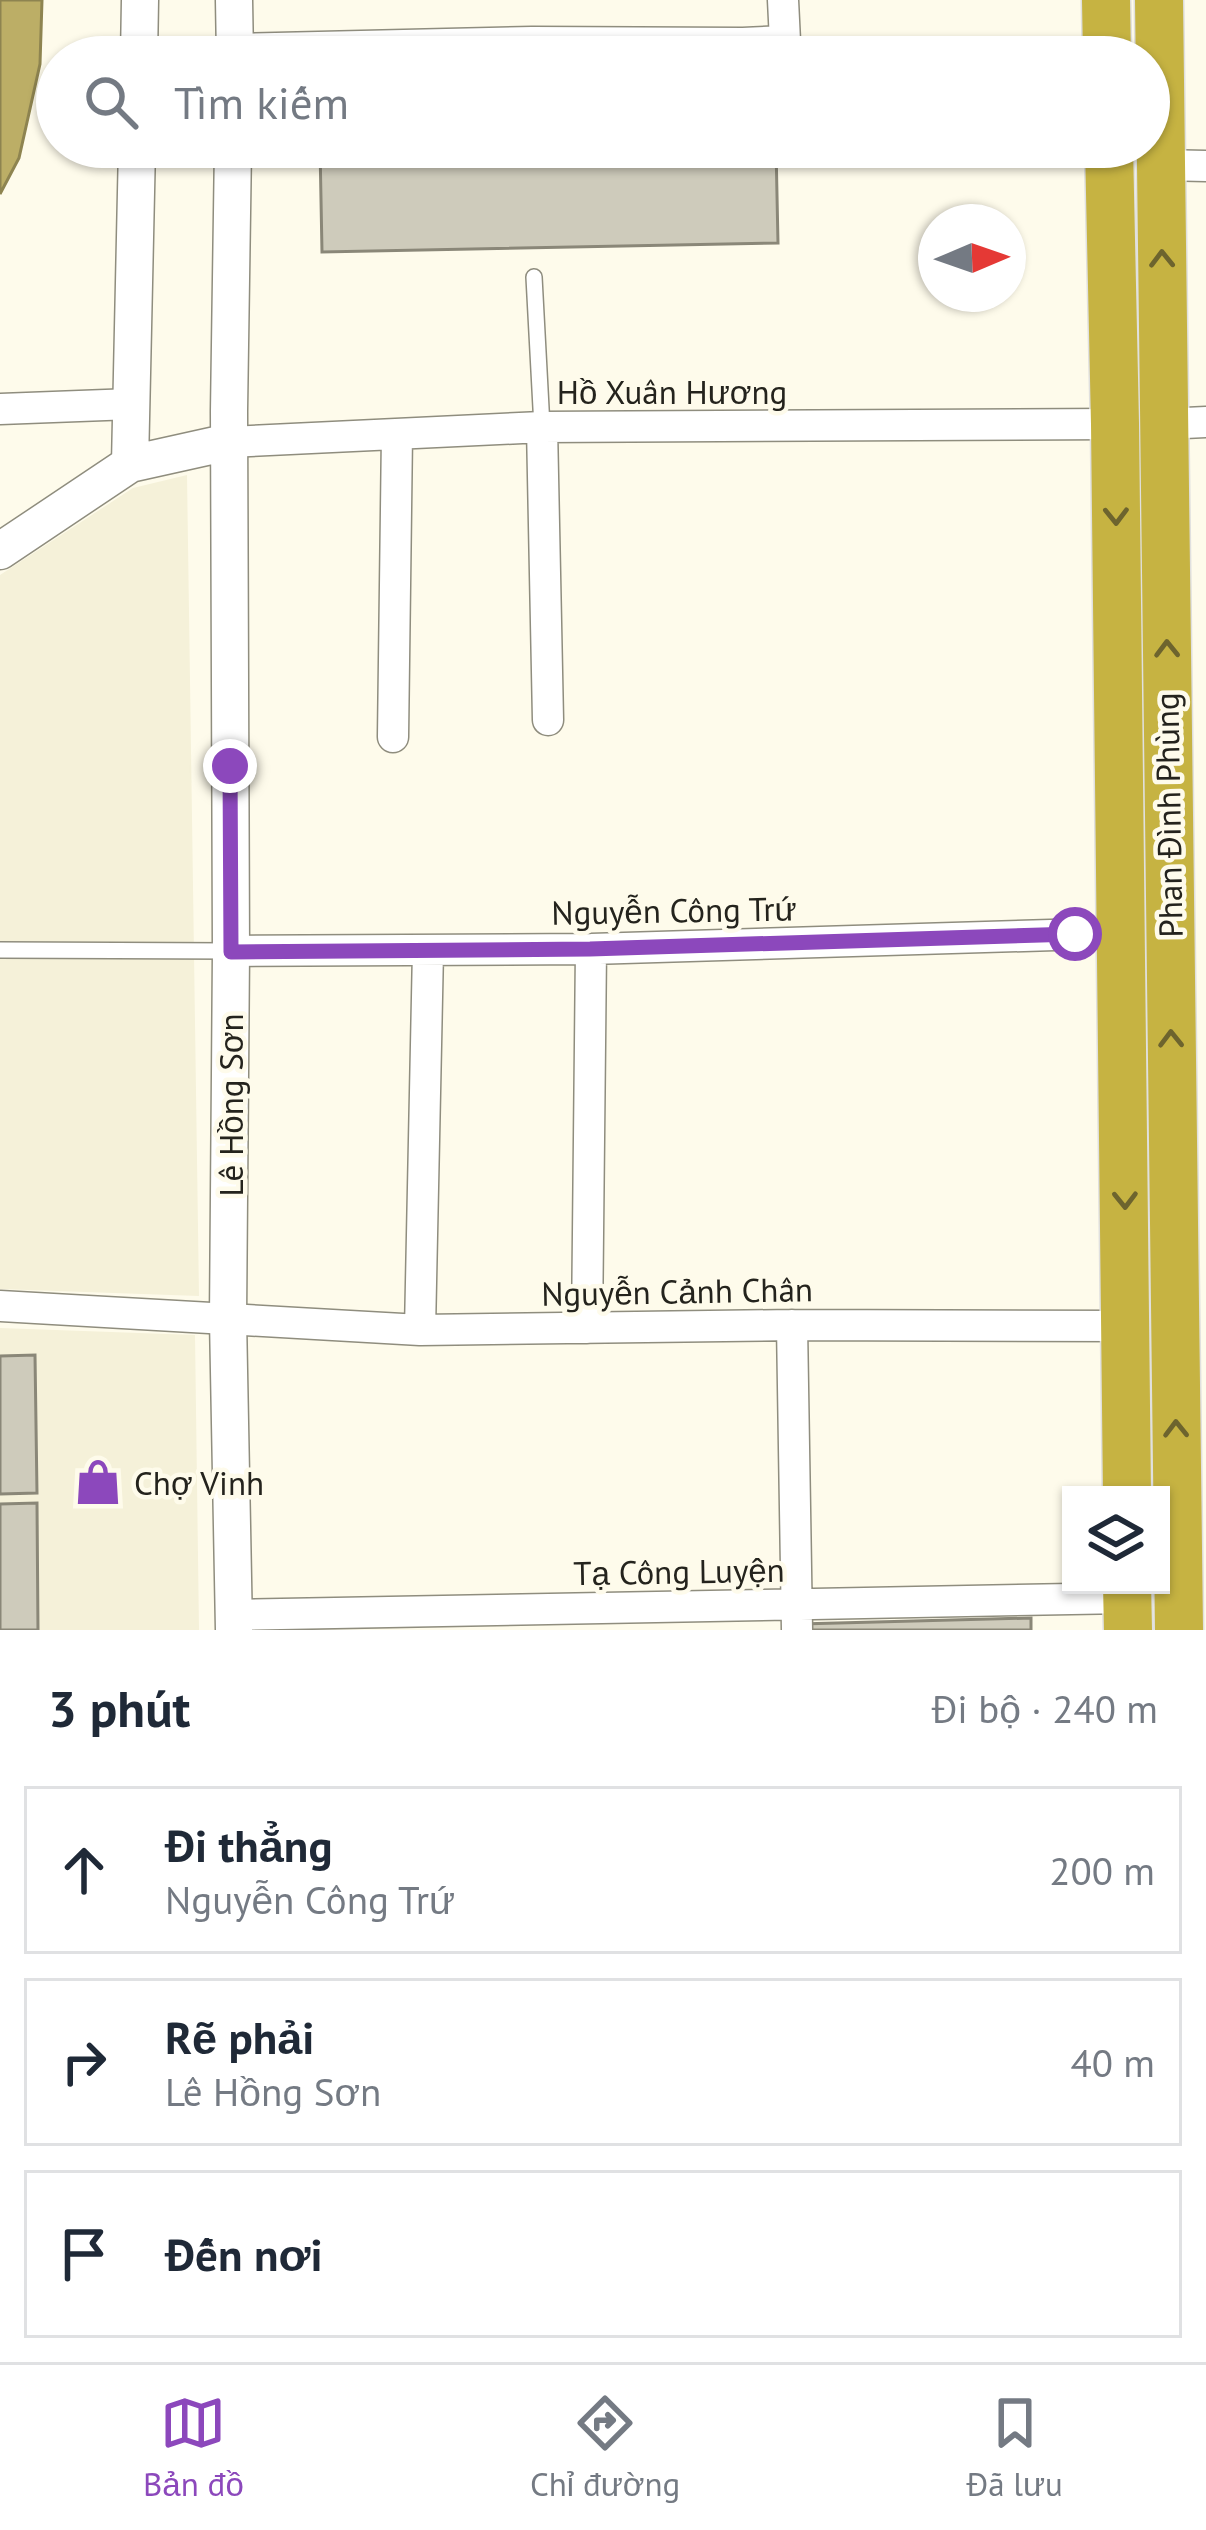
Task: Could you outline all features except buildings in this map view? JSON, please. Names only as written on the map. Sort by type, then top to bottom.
[{"type":"highway","points":[[1106,0],[1107,36]]},
{"type":"highway","name":"Phan Đình Phùng","points":[[1160,0],[1165,36]]},
{"type":"highway","name":"Phan Đình Phùng","points":[[1170,69],[1184,166],[1190,1326],[1179,1630]]},
{"type":"highway","name":"Phan Đình Phùng","points":[[1109,168],[1127,1486]]},
{"type":"street","points":[[139,36],[140,0]]},
{"type":"street","points":[[234,0],[235,36]]},
{"type":"street","points":[[782,0],[785,36]]},
{"type":"street","points":[[130,464],[137,168]]},
{"type":"street","name":"Lê Hồng Sơn","points":[[233,168],[228,1318],[234,1622]]},
{"type":"street","points":[[0,409],[132,404]]},
{"type":"street","name":"Hồ Xuân Hương","points":[[229,442],[542,428],[1115,424]]},
{"type":"street","points":[[542,428],[548,720]]},
{"type":"street","points":[[393,737],[397,434]]},
{"type":"street","points":[[0,550],[130,464],[229,442]]},
{"type":"street","name":"Nguyễn Công Trứ","points":[[231,952],[590,949],[1119,933]]},
{"type":"street","points":[[587,1328],[590,949]]},
{"type":"street","points":[[420,1330],[428,950]]},
{"type":"street","name":"Nguyễn Cảnh Chân","points":[[0,1306],[420,1330],[1127,1326]]},
{"type":"street","points":[[793,1325],[796,1617]]},
{"type":"street","name":"Tạ Công Luyện","points":[[234,1622],[1127,1612]]},
{"type":"lane","points":[[534,278],[542,428]]},
{"type":"lane","points":[[0,950],[231,952]]},
{"type":"shaded area","points":[[0,0],[42,0],[36,82],[19,158],[0,194]]},
{"type":"shaded area","points":[[187,475],[199,1296],[0,1289],[0,575],[133,488]]},
{"type":"shaded area","name":"Chợ Vinh","points":[[0,1328],[195,1335],[199,1630],[0,1630]]},
{"type":"place","name":"Chợ Vinh","points":[[98,1482]]},
{"type":"route","points":[[230,766],[231,952],[590,949],[1075,934]]}]
